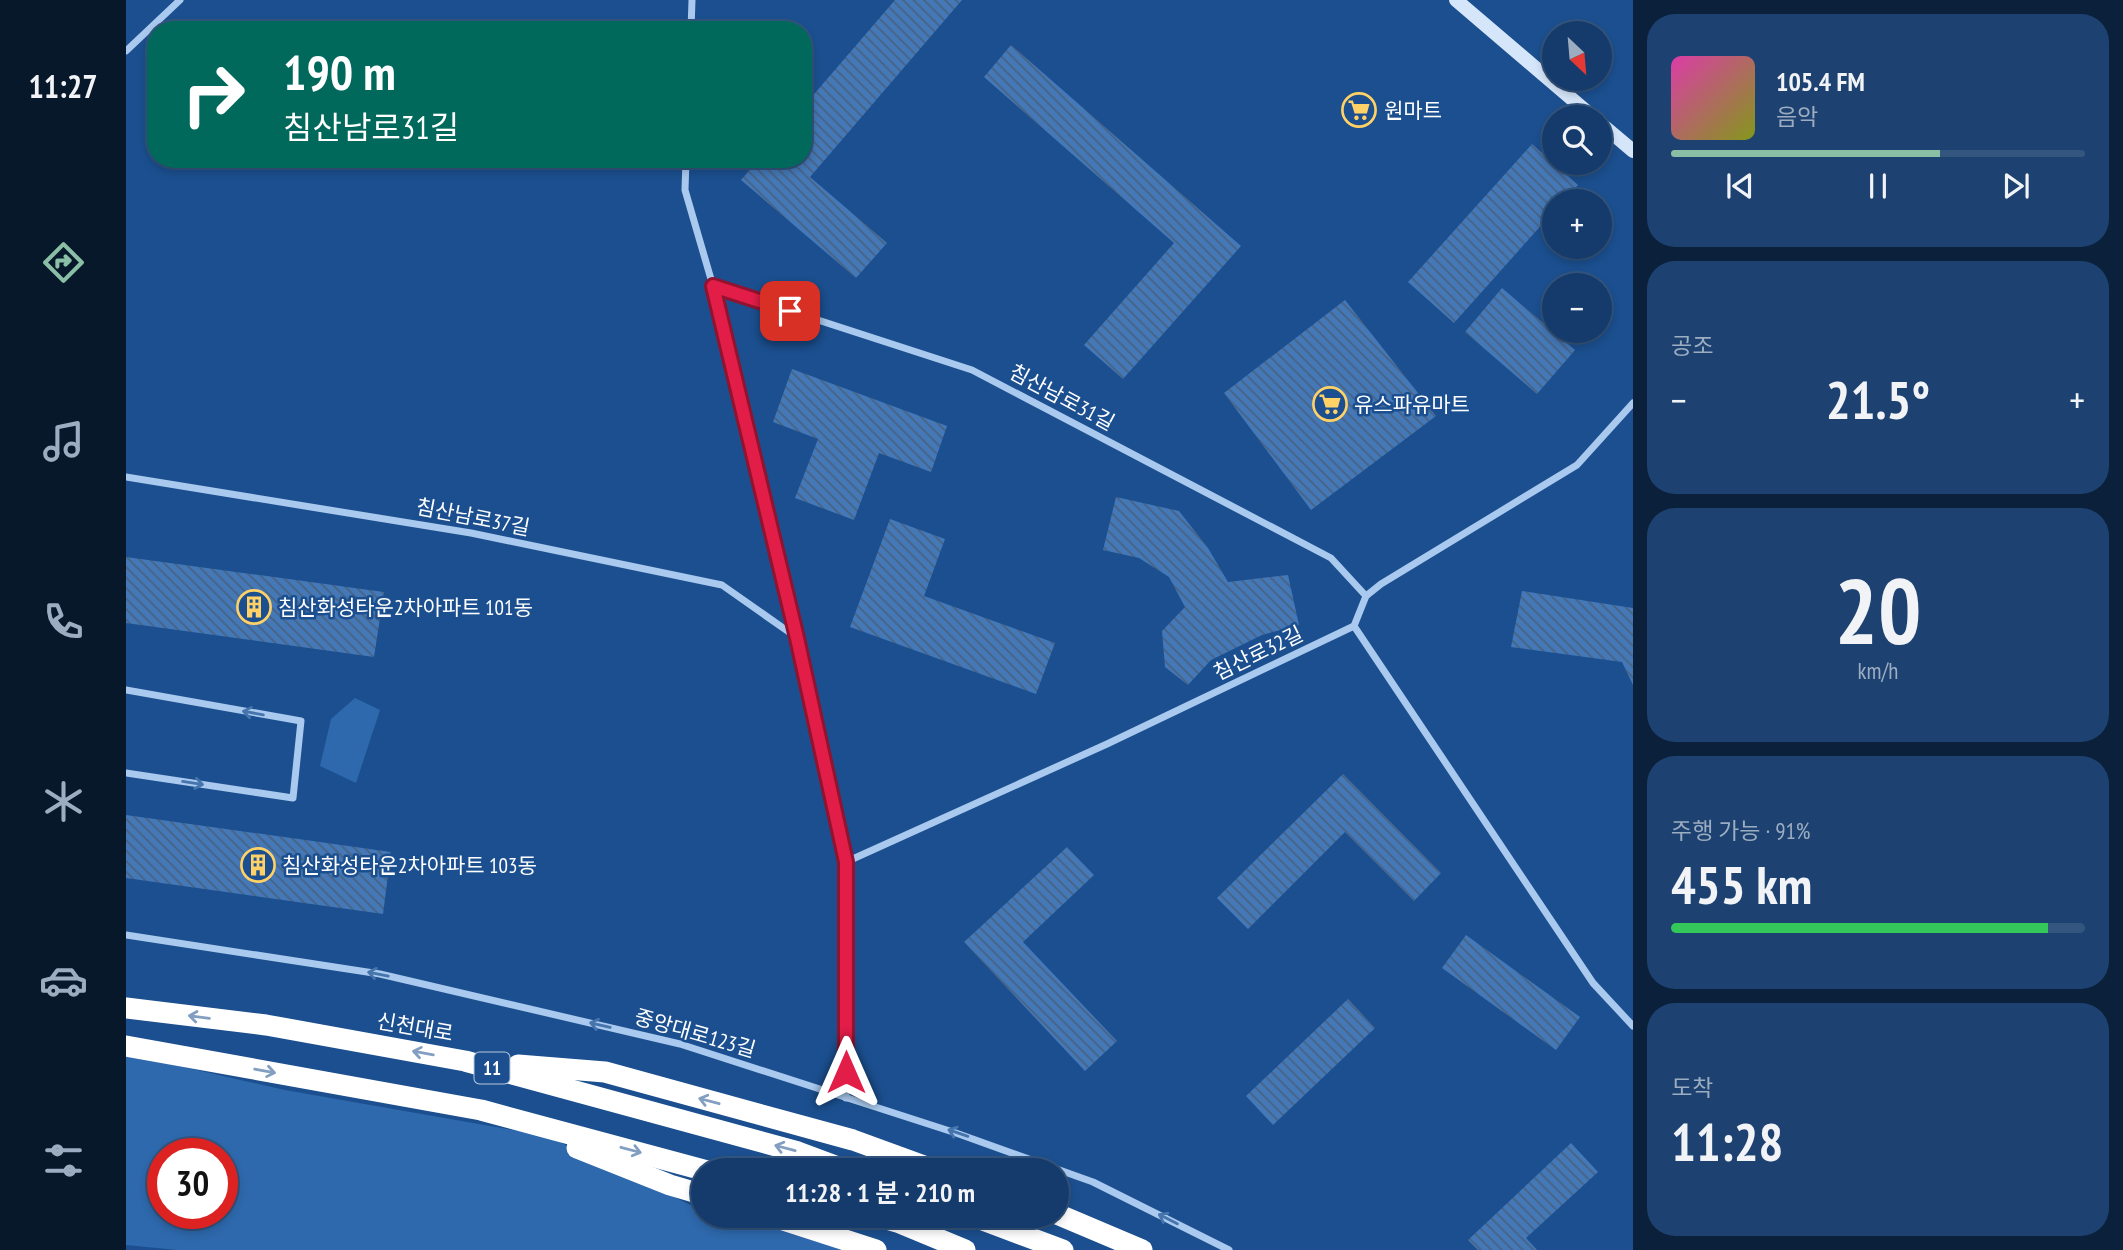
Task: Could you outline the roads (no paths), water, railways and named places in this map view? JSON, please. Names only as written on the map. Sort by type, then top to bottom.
[{"type":"highway","name":"신천대로","points":[[126,1008],[266,1025],[465,1061],[814,1158]]},
{"type":"highway","name":"11","points":[[126,1046],[481,1110],[691,1167]]},
{"type":"highway","points":[[465,1061],[606,1072],[853,1140],[902,1158]]},
{"type":"highway","points":[[481,1110],[691,1191]]},
{"type":"highway","points":[[1069,1219],[1142,1250]]},
{"type":"highway","points":[[808,1228],[876,1250]]},
{"type":"highway","points":[[912,1228],[965,1250]]},
{"type":"highway","points":[[1004,1228],[1063,1250]]},
{"type":"main road","points":[[1456,0],[1579,105]]},
{"type":"main road","points":[[1612,133],[1633,151]]},
{"type":"street","points":[[158,21],[180,0]]},
{"type":"street","points":[[691,21],[692,0]]},
{"type":"street","points":[[126,51],[147,31]]},
{"type":"street","points":[[686,168],[685,190],[713,286],[797,638],[846,862],[846,1098]]},
{"type":"street","name":"침산남로31길","points":[[713,286],[972,370],[1331,558],[1366,596]]},
{"type":"street","points":[[1633,403],[1577,465],[1381,584],[1366,596],[1354,626],[1593,983],[1633,1026]]},
{"type":"street","name":"침산남로37길","points":[[126,477],[471,533],[722,585],[797,638]]},
{"type":"street","name":"침산로32길","points":[[846,862],[1107,744],[1354,626]]},
{"type":"street","points":[[126,690],[301,721],[293,799],[126,772]]},
{"type":"street","name":"중앙대로123길","points":[[126,935],[380,974],[680,1044],[956,1133],[1093,1182],[1230,1250]]},
{"type":"place","name":"원마트","points":[[1359,110]]},
{"type":"place","name":"유스파유마트","points":[[1330,404]]},
{"type":"place","name":"침산화성타운2차아파트 101동","points":[[254,607]]},
{"type":"place","name":"침산화성타운2차아파트 103동","points":[[258,865]]}]
